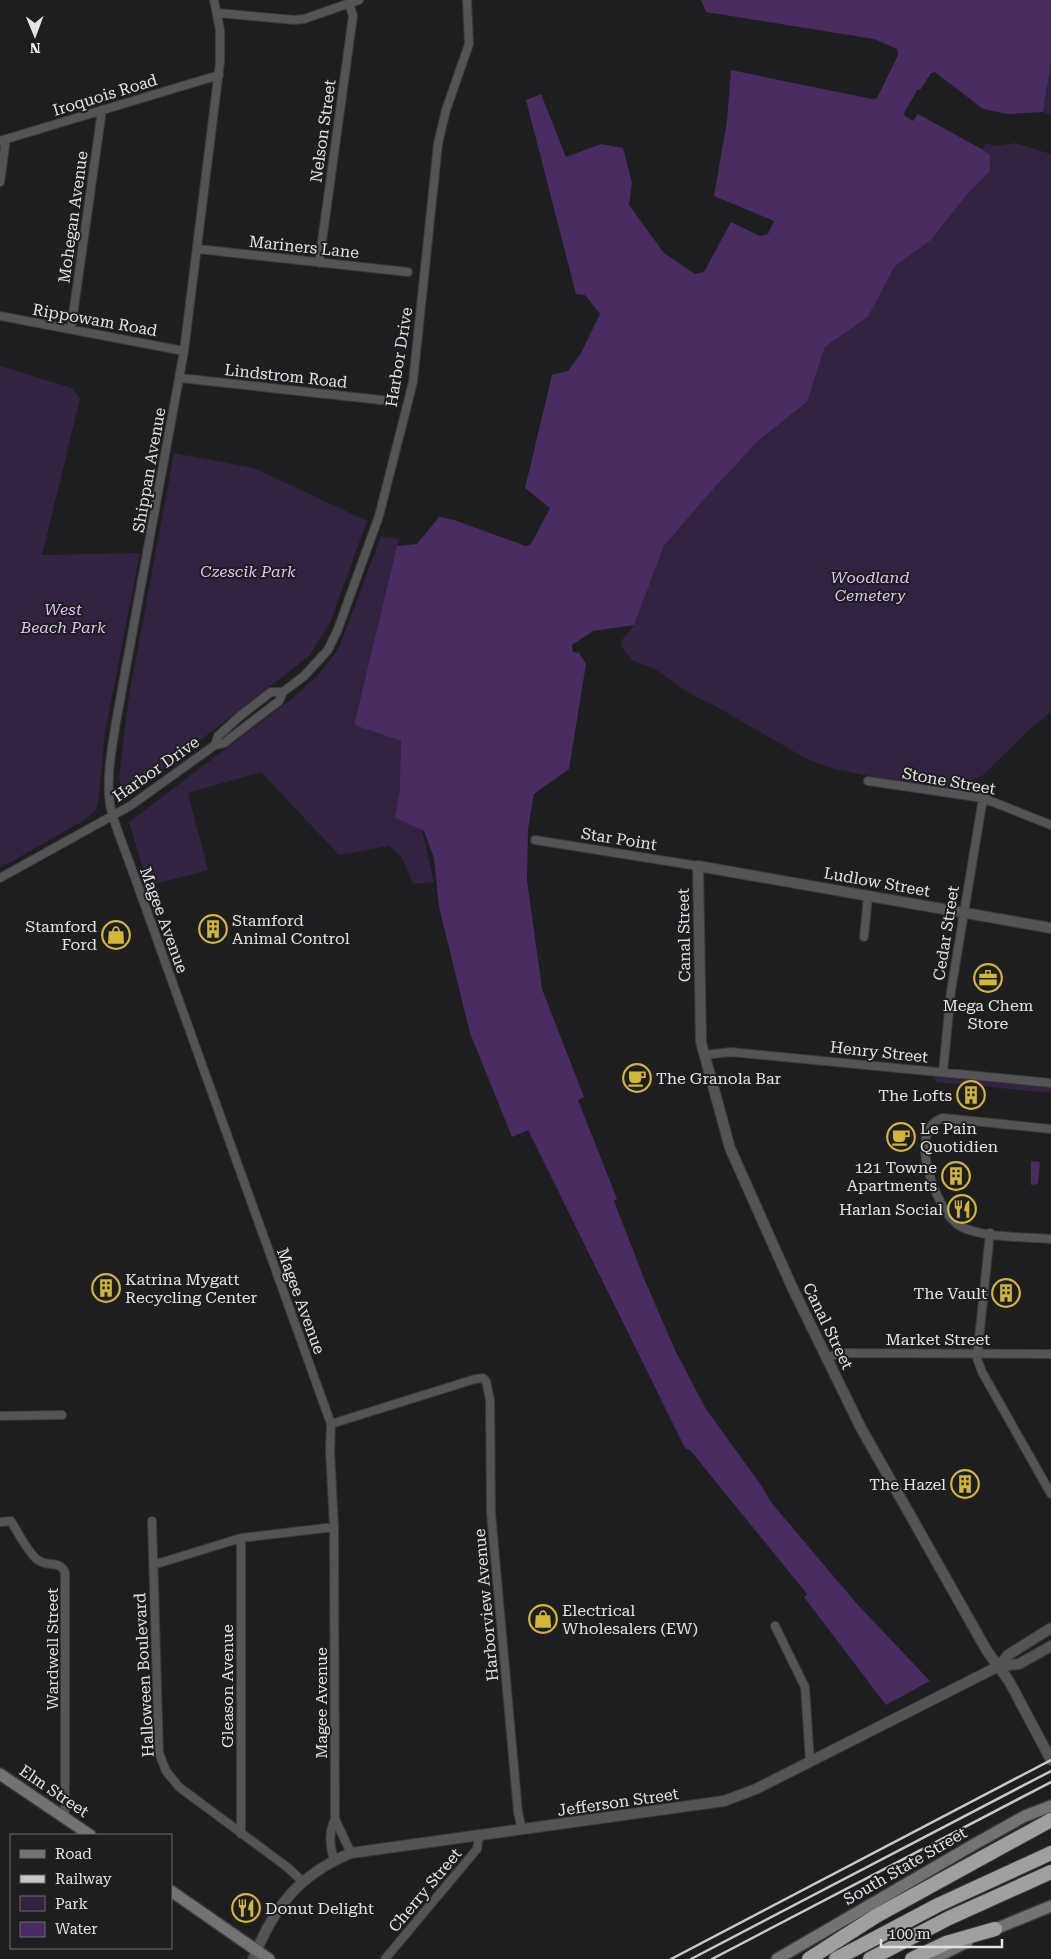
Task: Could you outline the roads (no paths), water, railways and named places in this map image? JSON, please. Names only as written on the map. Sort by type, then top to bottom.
[{"type":"highway","points":[[809,1959],[862,1924],[1051,1820]]},
{"type":"highway","points":[[836,1959],[938,1905],[1051,1854]]},
{"type":"highway","points":[[870,1959],[949,1918],[1051,1872]]},
{"type":"highway","points":[[912,1959],[946,1943],[995,1930]]},
{"type":"main road","name":"Elm Street","points":[[0,1774],[89,1834]]},
{"type":"main road","name":"South State Street","points":[[777,1959],[973,1845],[1025,1816],[1051,1806]]},
{"type":"main road","points":[[172,1891],[255,1954],[269,1959]]},
{"type":"main road","points":[[933,1959],[1051,1906]]},
{"type":"street","name":"Shippan Avenue","points":[[113,816],[109,796],[113,744],[180,378],[198,249],[221,48],[218,13],[214,0]]},
{"type":"street","points":[[218,13],[294,20],[304,19],[359,0]]},
{"type":"street","name":"Harbor Drive","points":[[113,816],[214,745],[224,743],[280,701],[283,692],[304,676],[328,650],[379,516],[413,382],[440,138],[446,110],[469,44],[467,0]]},
{"type":"street","name":"Nelson Street","points":[[319,263],[353,16],[349,3]]},
{"type":"street","name":"Iroquois Road","points":[[3,140],[219,76]]},
{"type":"street","name":"Mohegan Avenue","points":[[71,329],[102,110]]},
{"type":"street","points":[[0,182],[3,140]]},
{"type":"street","name":"Mariners Lane","points":[[198,249],[408,272]]},
{"type":"street","name":"Rippowam Road","points":[[0,316],[184,350]]},
{"type":"street","name":"Lindstrom Road","points":[[180,378],[390,401]]},
{"type":"street","name":"Harbor Drive","points":[[214,745],[218,736],[271,692],[283,692]]},
{"type":"street","name":"Stone Street","points":[[868,781],[983,798],[1051,825]]},
{"type":"street","name":"Cedar Street","points":[[943,1072],[951,991],[983,798]]},
{"type":"street","points":[[0,878],[113,816]]},
{"type":"street","name":"Magee Avenue","points":[[113,816],[331,1424],[330,1450],[334,1527],[335,1819],[330,1834],[330,1845],[334,1860]]},
{"type":"street","name":"Star Point","points":[[535,840],[698,866]]},
{"type":"street","name":"Ludlow Street","points":[[698,866],[1051,928]]},
{"type":"street","name":"Canal Street","points":[[698,866],[701,1037],[704,1055],[737,1165],[827,1358],[869,1442],[1051,1760]]},
{"type":"street","points":[[864,937],[868,896]]},
{"type":"street","name":"Henry Street","points":[[704,1055],[731,1052],[1051,1083]]},
{"type":"street","points":[[1051,1129],[942,1118],[930,1125],[925,1158],[928,1174],[946,1210],[957,1225],[965,1229],[990,1233],[1051,1240]]},
{"type":"street","points":[[990,1233],[977,1353],[982,1372],[1051,1494]]},
{"type":"street","name":"Market Street","points":[[827,1358],[839,1353],[1051,1354]]},
{"type":"street","name":"Harborview Avenue","points":[[331,1424],[483,1378],[486,1381],[490,1400],[491,1514],[518,1812],[522,1830]]},
{"type":"street","points":[[0,1416],[62,1415]]},
{"type":"street","name":"Wardwell Street","points":[[0,1522],[11,1521],[36,1560],[44,1564],[56,1563],[62,1566],[65,1572],[65,1818]]},
{"type":"street","name":"Halloween Boulevard","points":[[152,1521],[160,1759],[166,1772],[179,1787],[287,1867],[302,1881]]},
{"type":"street","points":[[153,1565],[241,1538],[334,1527]]},
{"type":"street","name":"Gleason Avenue","points":[[241,1538],[241,1834]]},
{"type":"street","points":[[775,1626],[805,1686],[810,1762]]},
{"type":"street","points":[[998,1666],[1008,1655],[1051,1628]]},
{"type":"street","points":[[998,1666],[1019,1664],[1051,1646]]},
{"type":"street","name":"Jefferson Street","points":[[255,1954],[273,1916],[302,1881],[334,1860],[351,1853],[724,1801],[756,1789],[998,1666]]},
{"type":"street","name":"Magee Avenue","points":[[335,1819],[351,1853]]},
{"type":"street","name":"Cherry Street","points":[[385,1959],[477,1849],[479,1835]]},
{"type":"water","points":[[701,0],[1051,0],[1051,62],[1043,112],[1008,114],[983,109],[935,72],[931,73],[920,90],[918,89],[904,113],[905,116],[913,121],[918,114],[983,150],[990,155],[990,171],[969,192],[931,240],[895,266],[868,317],[825,347],[807,402],[758,441],[664,546],[634,625],[593,631],[572,645],[573,652],[579,653],[586,664],[569,769],[534,794],[528,829],[527,880],[542,989],[584,1097],[578,1100],[617,1199],[614,1201],[645,1281],[676,1352],[706,1409],[763,1488],[770,1501],[857,1604],[930,1681],[886,1705],[804,1597],[807,1594],[690,1450],[685,1448],[528,1130],[512,1137],[470,1033],[439,907],[434,858],[424,831],[395,818],[400,789],[401,741],[354,725],[397,546],[417,544],[439,517],[454,520],[526,546],[531,544],[550,508],[525,488],[552,375],[568,371],[581,353],[600,314],[585,295],[576,294],[526,100],[541,94],[566,157],[601,144],[623,148],[632,183],[629,205],[664,253],[695,274],[704,272],[731,222],[760,236],[768,234],[774,221],[714,196],[727,121],[731,70],[872,99],[877,98],[898,55],[897,49],[874,39],[706,12]]},
{"type":"water","points":[[1031,1161],[1040,1162],[1038,1184],[1031,1185]]},
{"type":"railway","points":[[671,1959],[1051,1760]]},
{"type":"railway","points":[[691,1959],[1051,1771]]},
{"type":"railway","points":[[712,1959],[1051,1782]]},
{"type":"place","name":"Stamford Animal Control","points":[[213,929]]},
{"type":"place","name":"Stamford Ford","points":[[116,935]]},
{"type":"place","name":"Mega Chem Store","points":[[988,978]]},
{"type":"place","name":"The Granola Bar","points":[[637,1078]]},
{"type":"place","name":"The Lofts","points":[[971,1095]]},
{"type":"place","name":"Le Pain Quotidien","points":[[901,1137]]},
{"type":"place","name":"121 Towne Apartments","points":[[956,1176]]},
{"type":"place","name":"Harlan Social","points":[[962,1209]]},
{"type":"place","name":"Katrina Mygatt Recycling Center","points":[[106,1288]]},
{"type":"place","name":"The Vault","points":[[1006,1293]]},
{"type":"place","name":"The Hazel","points":[[965,1484]]},
{"type":"place","name":"Electrical Wholesalers (EW)","points":[[543,1619]]},
{"type":"place","name":"Donut Delight","points":[[246,1908]]},
{"type":"park label","name":"Czescik Park","points":[[248,571]]},
{"type":"park label","name":"Woodland Cemetery","points":[[870,586]]},
{"type":"park label","name":"West Beach Park","points":[[63,618]]}]
